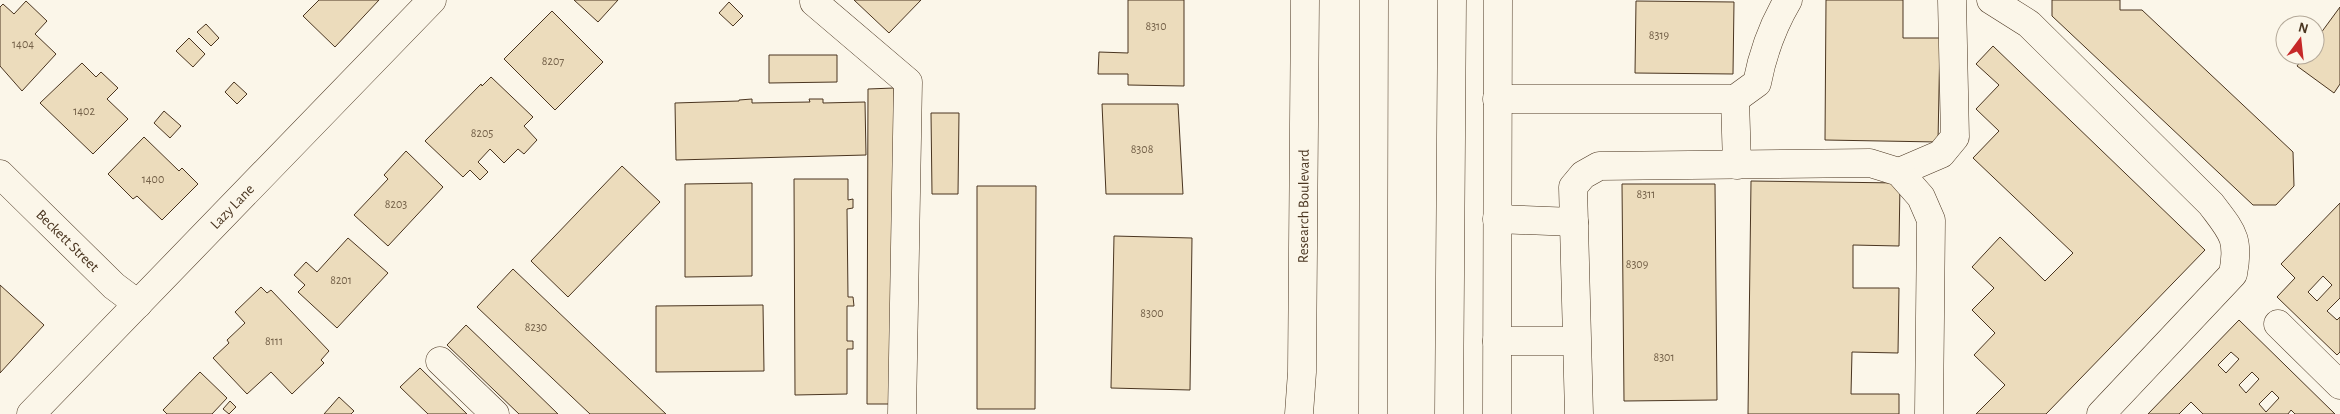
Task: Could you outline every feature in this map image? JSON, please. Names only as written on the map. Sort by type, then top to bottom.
[{"type":"main road","name":"Lazy Lane","points":[[32,414],[432,0]]},
{"type":"main road","name":"Research Boulevard","points":[[1299,414],[1302,372],[1304,0]]},
{"type":"main road","points":[[1373,414],[1374,0]]},
{"type":"main road","points":[[1449,414],[1452,0]]},
{"type":"main road","points":[[1497,414],[1498,0]]},
{"type":"main road","points":[[1497,99],[1735,98],[1757,83],[1762,55],[1774,22],[1788,0]]},
{"type":"main road","points":[[1899,172],[1941,154],[1955,137],[1952,0]]},
{"type":"main road","points":[[1991,0],[2029,24],[2211,204],[2233,233],[2237,253],[2233,274],[2101,414]]},
{"type":"main road","points":[[814,2],[908,82],[902,414]]},
{"type":"main road","points":[[1735,98],[1737,165]]},
{"type":"main road","points":[[1579,414],[1573,187],[1583,175],[1599,166],[1870,163],[1899,172],[1921,197],[1931,220],[1929,414]]},
{"type":"main road","name":"Beckett Street","points":[[0,174],[114,286],[138,304]]},
{"type":"main road","points":[[1497,219],[1574,222]]},
{"type":"main road","points":[[2278,324],[2340,385]]},
{"type":"main road","points":[[1497,341],[1576,341]]},
{"type":"main road","points":[[440,360],[495,414]]},
{"type":"building","points":[[319,0],[379,0],[335,47],[303,16]]},
{"type":"building","points":[[574,0],[618,0],[598,22]]},
{"type":"building","points":[[854,0],[921,0],[889,33]]},
{"type":"building","points":[[1128,0],[1184,0],[1184,86],[1128,85],[1128,74],[1098,74],[1099,52],[1128,53]]},
{"type":"building","points":[[1826,0],[1903,0],[1903,38],[1940,38],[1938,142],[1825,140]]},
{"type":"building","points":[[2052,0],[2120,0],[2120,10],[2142,10],[2293,152],[2294,186],[2276,205],[2253,205],[2052,16]]},
{"type":"building","points":[[26,1],[47,21],[35,34],[56,54],[22,91],[0,66],[0,7],[3,4],[14,14]]},
{"type":"building","points":[[1636,1],[1734,2],[1733,74],[1635,73]]},
{"type":"building","points":[[729,2],[743,16],[733,26],[719,13]]},
{"type":"building","points":[[2340,7],[2340,84],[2334,93],[2297,66],[2325,65],[2325,27]]},
{"type":"building","points":[[552,11],[603,62],[555,110],[504,59]]},
{"type":"building","points":[[206,24],[219,38],[211,46],[197,32]]},
{"type":"building","points":[[189,38],[205,54],[193,67],[176,51]]},
{"type":"building","points":[[1993,46],[2205,250],[2046,414],[1976,414],[2005,385],[1974,355],[1995,333],[1972,310],[1994,288],[1972,267],[2000,237],[2045,281],[2073,253],[1973,158],[1999,131],[1976,109],[1999,85],[1976,64]]},
{"type":"building","points":[[769,55],[837,55],[837,82],[769,83]]},
{"type":"building","points":[[82,63],[96,77],[101,72],[118,88],[107,99],[128,119],[93,154],[40,103]]},
{"type":"building","points":[[491,77],[533,117],[524,126],[537,140],[524,154],[518,149],[504,163],[490,149],[478,162],[488,172],[480,180],[470,170],[463,177],[425,141],[481,84],[482,86]]},
{"type":"building","points":[[234,82],[247,94],[237,104],[225,92]]},
{"type":"building","points":[[894,88],[893,404],[867,404],[868,89]]},
{"type":"building","points":[[752,99],[752,103],[810,102],[809,99],[823,99],[823,103],[865,102],[866,155],[676,160],[675,103]]},
{"type":"building","points":[[1102,104],[1178,104],[1183,194],[1106,194]]},
{"type":"building","points":[[164,111],[181,126],[170,138],[154,123]]},
{"type":"building","points":[[931,113],[959,113],[958,194],[932,194]]},
{"type":"building","points":[[144,137],[179,171],[182,168],[198,184],[162,220],[137,196],[133,199],[108,174]]},
{"type":"building","points":[[406,151],[443,187],[388,246],[354,215],[388,179],[384,175]]},
{"type":"building","points":[[622,166],[660,202],[568,297],[531,261]]},
{"type":"building","points":[[794,179],[848,179],[848,200],[853,199],[853,208],[847,209],[848,297],[853,297],[854,306],[847,306],[847,341],[853,341],[853,349],[847,349],[847,394],[795,395]]},
{"type":"building","points":[[1751,181],[1900,183],[1899,246],[1853,245],[1853,288],[1899,288],[1898,353],[1852,352],[1851,394],[1899,394],[1899,414],[1748,414]]},
{"type":"building","points":[[752,183],[752,276],[685,277],[685,184]]},
{"type":"building","points":[[1622,184],[1715,184],[1717,400],[1624,401]]},
{"type":"building","points":[[977,186],[1036,186],[1035,409],[977,409]]},
{"type":"building","points":[[2340,203],[2340,298],[2327,311],[2337,320],[2340,317],[2340,352],[2337,355],[2277,297],[2295,278],[2281,264]],"holes":[[[2323,276],[2332,285],[2317,301],[2308,292]]]},
{"type":"building","points":[[1114,236],[1192,238],[1190,390],[1111,388]]},
{"type":"building","points":[[348,238],[388,273],[337,328],[298,292],[305,285],[294,275],[306,262],[317,272]]},
{"type":"building","points":[[513,269],[666,414],[590,414],[477,307]]},
{"type":"building","points":[[0,285],[44,325],[0,373]]},
{"type":"building","points":[[261,287],[267,293],[271,290],[329,351],[321,360],[324,363],[292,394],[271,372],[247,394],[213,358],[229,343],[227,340],[245,323],[235,312]]},
{"type":"building","points":[[763,305],[764,371],[656,372],[656,306]]},
{"type":"building","points":[[2239,320],[2335,414],[2295,414],[2291,410],[2288,414],[2203,414],[2191,402],[2179,414],[2148,414]],"holes":[[[2231,352],[2239,359],[2226,373],[2218,365]],[[2252,372],[2259,379],[2246,393],[2239,385]],[[2272,391],[2279,398],[2266,412],[2259,404]]]},
{"type":"building","points":[[466,325],[558,414],[519,414],[447,345]]},
{"type":"building","points":[[420,368],[467,414],[428,414],[400,387]]},
{"type":"building","points":[[200,372],[227,398],[212,414],[167,414],[163,410]]},
{"type":"building","points":[[339,397],[354,411],[351,414],[324,414]]},
{"type":"building","points":[[230,401],[236,407],[229,414],[223,409]]}]
